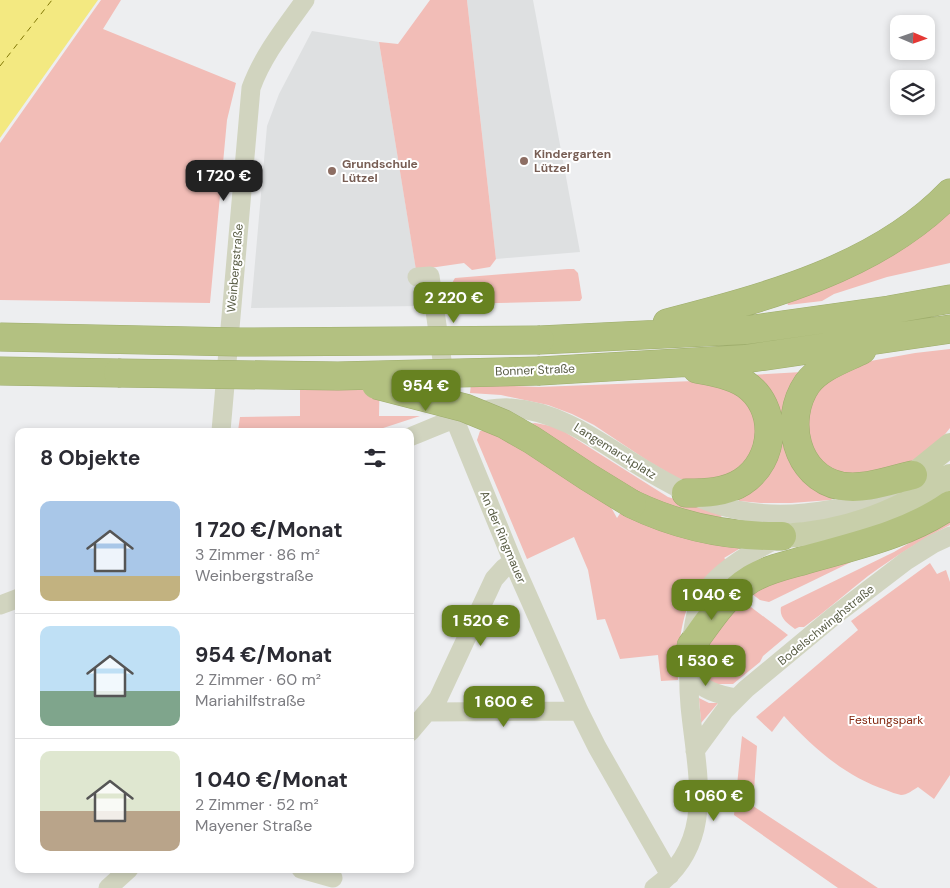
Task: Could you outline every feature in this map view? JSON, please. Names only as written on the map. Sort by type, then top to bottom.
[{"type":"highway","points":[[611,337],[771,294],[838,267],[893,241],[918,222],[950,193]]},
{"type":"highway","points":[[0,337],[239,342],[540,340],[747,330],[950,299]]},
{"type":"highway","name":"Bonner Straße","points":[[0,371],[338,376],[540,371],[745,358],[885,340],[950,329]]},
{"type":"highway","points":[[885,340],[820,371],[807,383],[797,403],[794,424],[797,444],[805,463],[815,473],[828,482],[841,486],[865,486],[913,475]]},
{"type":"highway","points":[[669,363],[723,374],[744,384],[759,397],[769,423],[769,438],[764,457],[755,471],[742,482],[716,492],[686,493]]},
{"type":"highway","points":[[338,376],[440,401],[485,415],[532,440],[632,504],[654,514],[708,530],[754,536],[782,536]]},
{"type":"highway","points":[[691,646],[716,594],[743,572],[786,566],[892,535],[911,527],[950,505]]},
{"type":"main road","points":[[913,475],[950,445]]},
{"type":"main road","points":[[782,536],[828,531],[859,524],[886,514],[933,488],[950,476]]},
{"type":"street","name":"Weinbergstraße","points":[[221,428],[252,88],[268,51],[305,0]]},
{"type":"street","name":"An der Ringmauer","points":[[417,278],[430,276],[447,395],[513,562],[579,711],[597,747],[670,875]]},
{"type":"street","name":"Langemarckplatz","points":[[414,435],[455,419],[491,409],[510,408],[537,412],[586,432],[686,493],[734,511],[760,514],[788,515],[814,512],[862,502],[880,496],[913,475]]},
{"type":"street","points":[[743,572],[759,548],[782,536]]},
{"type":"street","name":"Bodelschwinghstraße","points":[[695,751],[736,698],[906,561],[950,536]]},
{"type":"street","points":[[414,728],[438,699],[494,579],[504,568],[513,562]]},
{"type":"street","points":[[0,605],[15,599]]},
{"type":"street","points":[[654,888],[670,875],[684,858],[697,823],[698,785],[688,677],[691,646]]},
{"type":"street","points":[[688,677],[712,692],[736,698]]},
{"type":"street","points":[[429,712],[579,711]]},
{"type":"street","points":[[108,888],[125,873]]},
{"type":"street","points":[[127,888],[133,873]]},
{"type":"street","points":[[315,873],[333,878]]},
{"type":"shaded area","points":[[0,0],[98,0],[0,138]]},
{"type":"shaded area","name":"Kindergarten Lützel","points":[[467,0],[533,0],[580,252],[496,259]]},
{"type":"shaded area","name":"Grundschule Lützel","points":[[312,31],[379,42],[422,306],[251,308],[267,126],[279,94]]},
{"type":"green space","points":[[101,0],[121,0],[103,29],[236,83],[227,120],[210,303],[0,300],[0,143]]},
{"type":"green space","points":[[430,0],[467,0],[496,259],[490,267],[472,270],[464,263],[416,270],[379,42],[398,44]]},
{"type":"green space","points":[[950,207],[950,263],[887,277],[834,294],[822,301],[788,305],[786,299]]},
{"type":"green space","points":[[574,269],[578,273],[582,298],[580,301],[454,304],[452,287],[455,278]]},
{"type":"green space","points":[[950,349],[950,428],[942,438],[903,468],[843,479],[807,454],[805,398],[854,364]]},
{"type":"green space","points":[[300,364],[380,364],[379,416],[420,416],[383,428],[238,428],[240,417],[300,416]]},
{"type":"green space","points":[[802,372],[782,419],[779,419],[751,375]]},
{"type":"green space","points":[[694,381],[745,394],[763,426],[749,469],[693,484],[675,477],[594,425],[572,414],[548,405],[501,395],[470,393],[471,384],[539,387]]},
{"type":"green space","points":[[535,423],[557,427],[668,497],[722,514],[721,518],[667,508],[588,466],[617,518],[621,512],[744,546],[724,558],[759,584],[876,550],[769,602],[760,600],[748,591],[739,598],[788,635],[763,656],[760,662],[733,684],[715,684],[707,678],[702,667],[701,582],[684,617],[680,642],[678,680],[661,681],[658,655],[620,659],[605,619],[597,620],[588,570],[574,537],[527,559],[477,440],[480,431]]},
{"type":"green space","points":[[779,439],[783,439],[837,495],[831,500],[791,503],[739,501],[739,496]]},
{"type":"green space","points":[[950,519],[950,525],[898,555],[860,582],[804,627],[795,629],[782,617],[781,607],[894,552]]},
{"type":"green space","name":"Festungspark","points":[[930,563],[937,574],[946,570],[950,582],[950,775],[934,799],[918,787],[901,795],[871,784],[830,760],[784,716],[772,732],[756,717],[858,630],[851,621]]},
{"type":"green space","points":[[699,698],[709,703],[718,703],[701,723]]},
{"type":"green space","points":[[742,736],[757,746],[753,806],[878,888],[838,888],[734,815]]},
{"type":"ferry route","points":[[0,66],[52,0]]},
{"type":"place","name":"Kindergarten Lützel","points":[[524,161]]},
{"type":"place","name":"Grundschule Lützel","points":[[332,171]]}]
